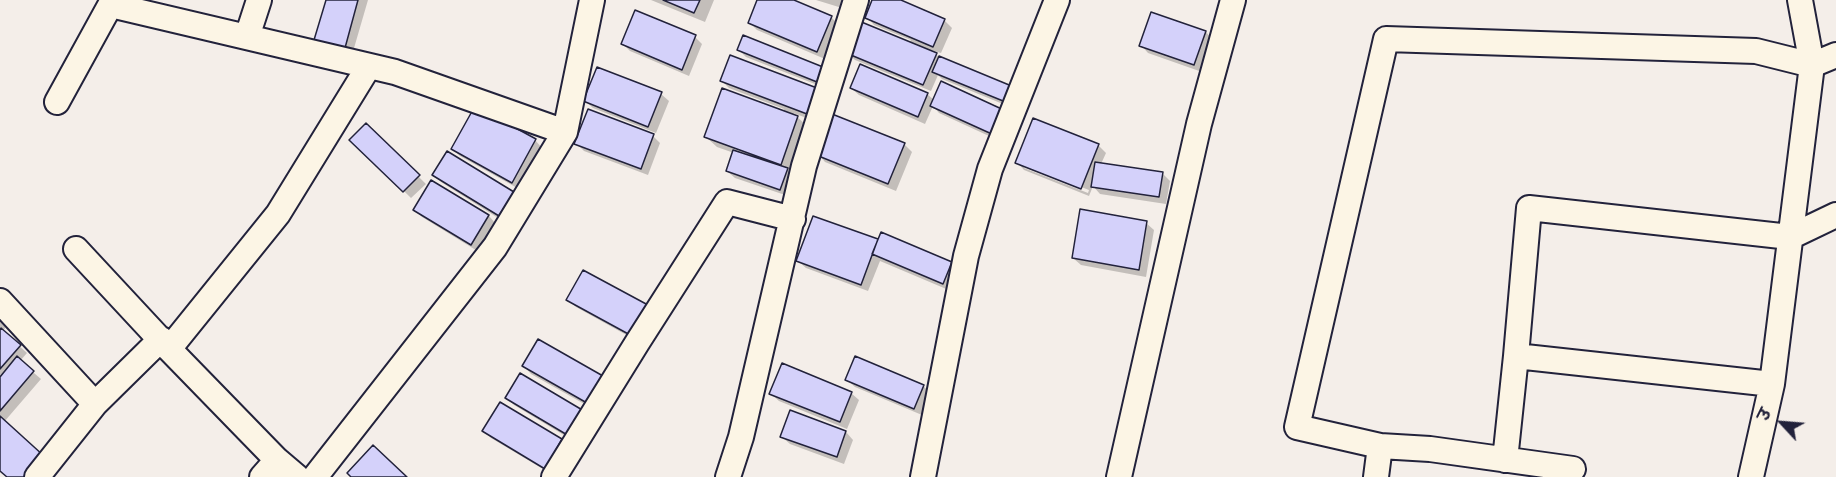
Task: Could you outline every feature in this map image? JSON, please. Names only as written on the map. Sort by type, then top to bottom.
[{"type":"street","points":[[248,37],[260,0]]},
{"type":"street","points":[[315,477],[495,247],[565,132],[592,0]]},
{"type":"street","points":[[728,477],[741,437],[804,166],[856,0]]},
{"type":"street","points":[[923,477],[966,256],[990,169],[1057,0]]},
{"type":"street","points":[[1119,477],[1199,124],[1233,0]]},
{"type":"street","points":[[1751,477],[1772,384],[1812,64],[1800,0]]},
{"type":"street","points":[[57,102],[112,2],[395,72],[565,132]]},
{"type":"street","points":[[1573,469],[1430,449],[1380,446],[1297,427],[1386,39],[1756,51],[1812,64],[1836,54]]},
{"type":"street","points":[[37,477],[96,404],[165,344],[278,214],[369,66]]},
{"type":"street","points":[[554,477],[727,202],[793,219]]},
{"type":"street","points":[[1505,460],[1529,207],[1790,237],[1836,215]]},
{"type":"street","points":[[76,249],[165,344],[269,468],[297,477]]},
{"type":"street","points":[[0,301],[96,404]]},
{"type":"street","points":[[1516,356],[1772,384]]},
{"type":"street","points":[[1376,477],[1380,446]]},
{"type":"building","points":[[326,0],[358,0],[345,48],[314,40]]},
{"type":"building","points":[[663,0],[700,0],[694,13]]},
{"type":"building","points":[[757,0],[794,0],[832,16],[817,52],[748,23]]},
{"type":"building","points":[[872,0],[901,0],[945,19],[933,47],[865,18]]},
{"type":"building","points":[[635,10],[696,35],[682,70],[621,44]]},
{"type":"building","points":[[1151,12],[1206,31],[1194,65],[1139,46]]},
{"type":"building","points":[[859,21],[937,53],[923,85],[846,53]]},
{"type":"building","points":[[743,35],[823,67],[817,82],[737,50]]},
{"type":"building","points":[[730,55],[817,88],[807,114],[720,81]]},
{"type":"building","points":[[939,56],[1014,87],[1008,103],[932,72]]},
{"type":"building","points":[[860,64],[928,93],[918,117],[850,88]]},
{"type":"building","points":[[597,67],[662,92],[648,127],[583,101]]},
{"type":"building","points":[[941,81],[1006,111],[994,135],[930,106]]},
{"type":"building","points":[[722,88],[798,116],[781,165],[704,137]]},
{"type":"building","points":[[475,106],[536,139],[512,183],[451,149]]},
{"type":"building","points":[[588,109],[654,134],[641,169],[574,144]]},
{"type":"building","points":[[832,114],[905,143],[888,184],[816,155]]},
{"type":"building","points":[[1033,118],[1099,144],[1081,189],[1015,163]]},
{"type":"building","points":[[366,123],[420,175],[403,192],[349,140]]},
{"type":"building","points":[[733,150],[788,168],[780,190],[726,171]]},
{"type":"building","points":[[447,151],[514,192],[499,216],[432,175]]},
{"type":"building","points":[[1095,162],[1163,172],[1159,197],[1091,187]]},
{"type":"building","points":[[431,180],[489,215],[471,245],[413,210]]},
{"type":"building","points":[[1080,209],[1147,221],[1139,270],[1072,258]]},
{"type":"building","points":[[813,216],[878,239],[861,285],[796,261]]},
{"type":"building","points":[[881,232],[952,262],[943,284],[872,254]]},
{"type":"building","points":[[583,270],[648,305],[632,336],[566,300]]},
{"type":"building","points":[[1,328],[21,345],[0,369],[0,330]]},
{"type":"building","points":[[538,339],[603,376],[587,403],[522,366]]},
{"type":"building","points":[[17,356],[34,371],[0,411],[0,377]]},
{"type":"building","points":[[855,356],[924,385],[914,409],[845,380]]},
{"type":"building","points":[[782,363],[852,392],[840,422],[769,394]]},
{"type":"building","points":[[520,373],[584,411],[569,436],[505,398]]},
{"type":"building","points":[[500,402],[562,439],[545,469],[482,431]]},
{"type":"building","points":[[790,410],[846,431],[837,457],[780,437]]},
{"type":"building","points":[[0,416],[44,456],[25,477],[7,477],[0,471]]},
{"type":"building","points":[[373,445],[407,477],[351,477],[347,473]]}]
